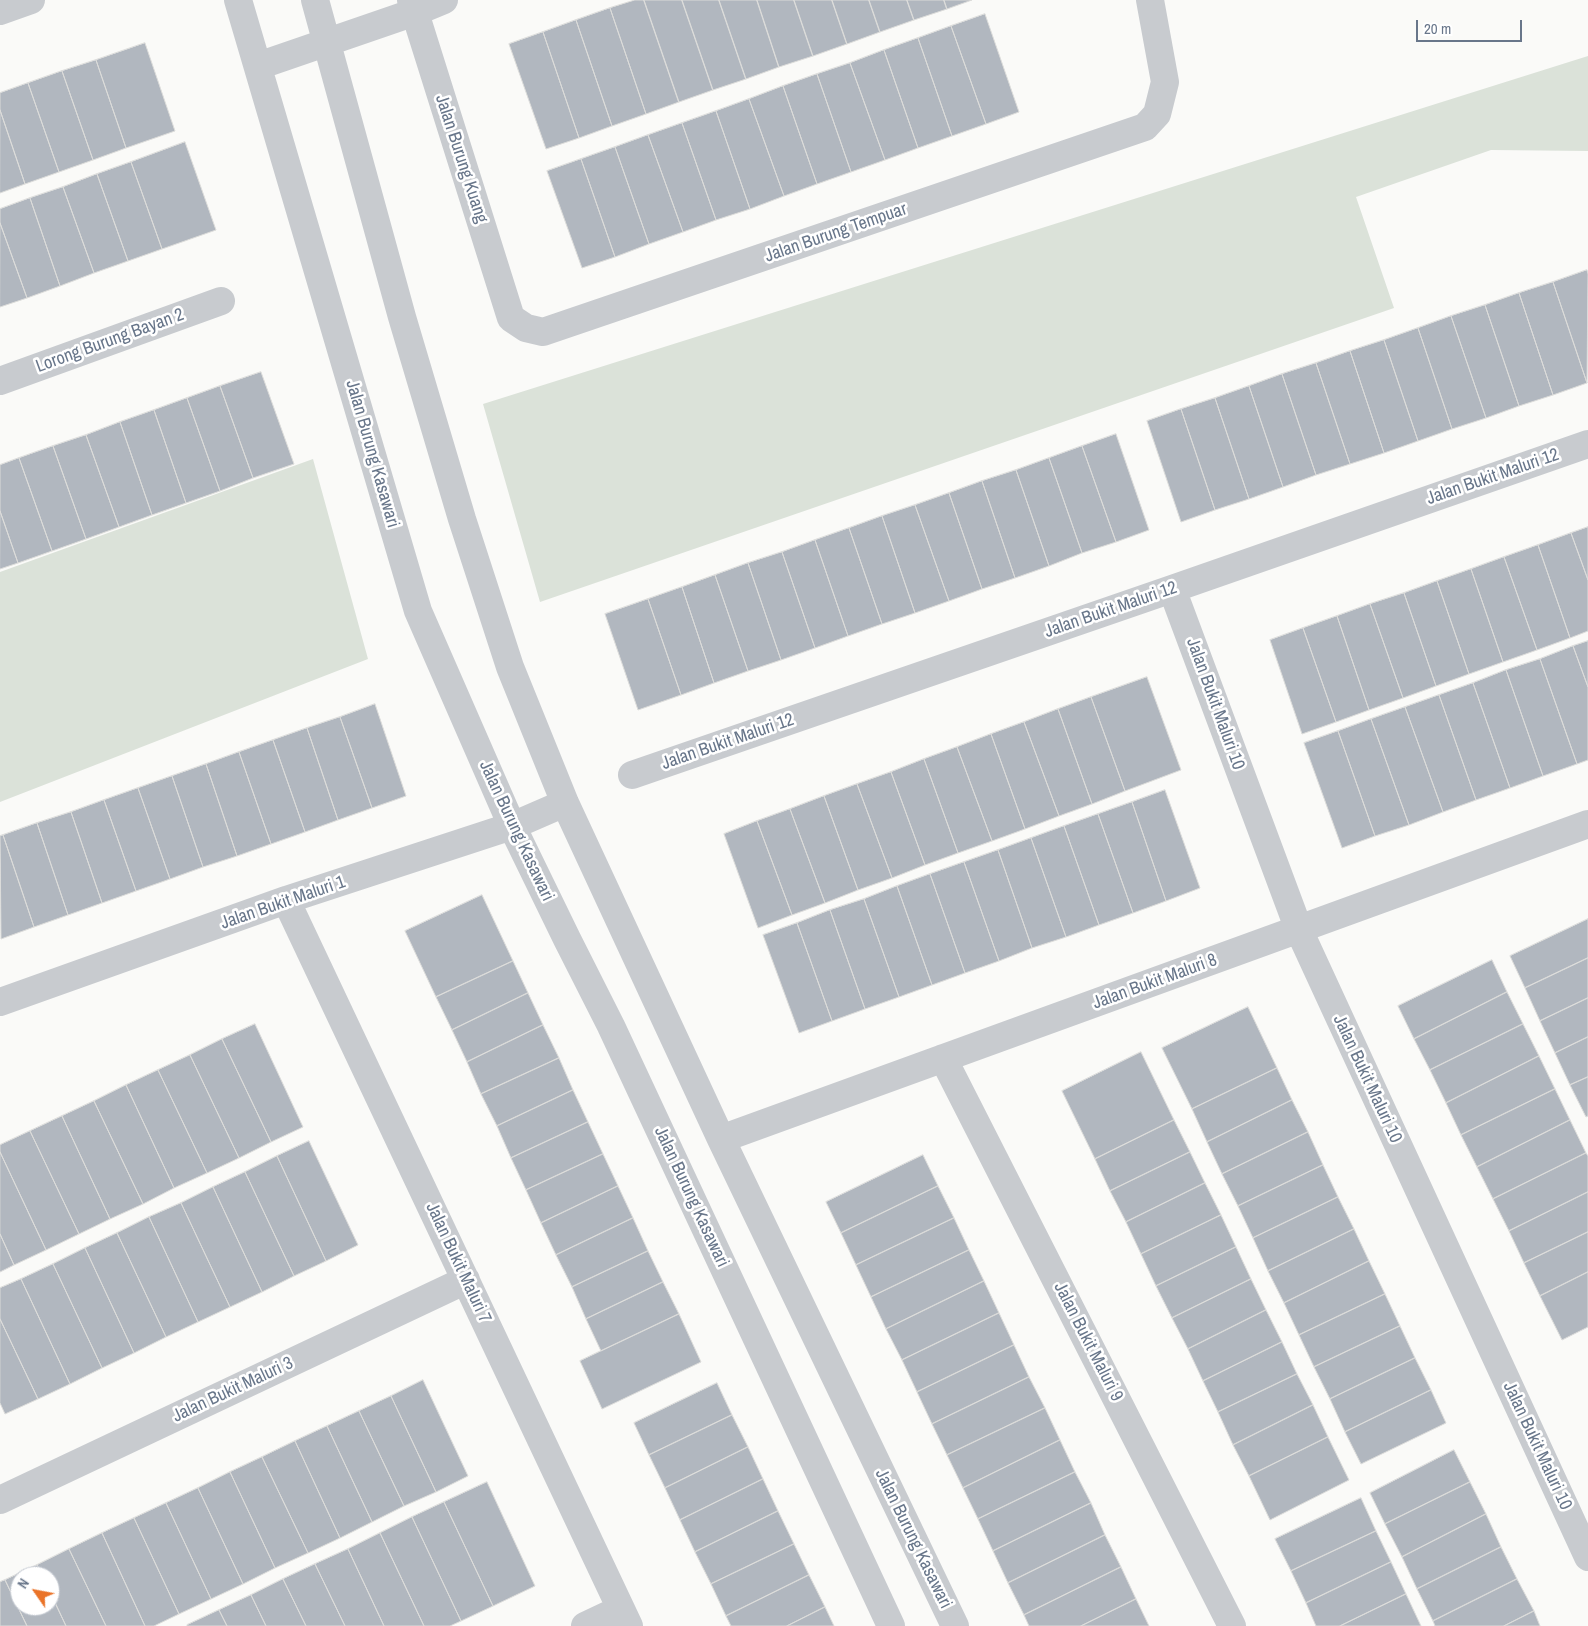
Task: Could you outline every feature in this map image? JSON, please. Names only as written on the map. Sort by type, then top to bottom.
[{"type":"street","points":[[0,11],[31,0]]},
{"type":"street","name":"Jalan Burung Kasawari","points":[[238,0],[418,612],[512,826],[611,1026],[891,1626]]},
{"type":"street","name":"Jalan Burung Kasawari","points":[[315,0],[402,317],[462,519],[510,666],[565,803],[722,1139],[955,1626]]},
{"type":"street","points":[[258,66],[328,42],[413,6],[444,0]]},
{"type":"street","name":"Jalan Burung Tempuar","points":[[511,318],[526,328],[543,332],[1145,127],[1157,114],[1166,82],[1150,0]]},
{"type":"street","name":"Jalan Burung Kuang","points":[[413,6],[511,318]]},
{"type":"street","name":"Lorong Burung Bayan 2","points":[[0,381],[221,301]]},
{"type":"street","name":"Jalan Bukit Maluri 12","points":[[632,775],[1588,444]]},
{"type":"street","name":"Jalan Bukit Maluri 10","points":[[1172,589],[1299,930],[1588,1557]]},
{"type":"street","name":"Jalan Bukit Maluri 1","points":[[0,1002],[286,900],[512,826],[565,803]]},
{"type":"street","name":"Jalan Bukit Maluri 8","points":[[722,1139],[1588,824]]},
{"type":"street","name":"Jalan Bukit Maluri 7","points":[[286,900],[625,1618]]},
{"type":"street","name":"Jalan Bukit Maluri 9","points":[[943,1058],[1232,1626]]},
{"type":"street","name":"Jalan Bukit Maluri 3","points":[[0,1500],[466,1280]]},
{"type":"street","points":[[586,1626],[625,1618]]},
{"type":"shaded area","points":[[1588,56],[1588,151],[1491,150],[1356,197],[1394,308],[540,602],[483,404]]},
{"type":"shaded area","points":[[313,459],[368,659],[0,802],[0,572]]},
{"type":"building","points":[[635,0],[644,0],[679,102],[646,114],[610,8]]},
{"type":"building","points":[[644,0],[682,0],[713,90],[679,102]]},
{"type":"building","points":[[682,0],[719,0],[746,79],[713,90]]},
{"type":"building","points":[[719,0],[757,0],[779,67],[746,79]]},
{"type":"building","points":[[757,0],[794,0],[813,56],[779,67]]},
{"type":"building","points":[[794,0],[832,0],[847,44],[813,56]]},
{"type":"building","points":[[832,0],[869,0],[880,32],[847,44]]},
{"type":"building","points":[[869,0],[907,0],[914,20],[880,32]]},
{"type":"building","points":[[907,0],[944,0],[947,9],[914,20]]},
{"type":"building","points":[[944,0],[972,0],[947,9]]},
{"type":"building","points":[[610,8],[646,114],[612,126],[576,20]]},
{"type":"building","points":[[985,14],[1019,112],[986,124],[951,26]]},
{"type":"building","points":[[576,20],[612,126],[579,138],[543,32]]},
{"type":"building","points":[[951,26],[986,124],[952,136],[918,38]]},
{"type":"building","points":[[543,32],[579,138],[546,149],[509,44]]},
{"type":"building","points":[[918,38],[952,136],[918,148],[884,50]]},
{"type":"building","points":[[145,43],[175,131],[126,148],[96,60]]},
{"type":"building","points":[[884,50],[918,148],[885,160],[850,63]]},
{"type":"building","points":[[96,60],[126,148],[93,160],[62,71]]},
{"type":"building","points":[[850,63],[885,160],[851,172],[817,74]]},
{"type":"building","points":[[62,71],[93,160],[59,172],[28,83]]},
{"type":"building","points":[[817,74],[851,172],[817,184],[783,86]]},
{"type":"building","points":[[28,83],[59,172],[25,184],[0,110],[0,93]]},
{"type":"building","points":[[783,86],[817,184],[784,196],[749,99]]},
{"type":"building","points":[[749,99],[784,196],[750,209],[716,111]]},
{"type":"building","points":[[0,110],[25,184],[0,193]]},
{"type":"building","points":[[716,111],[750,209],[716,220],[682,123]]},
{"type":"building","points":[[682,123],[716,220],[683,232],[648,135]]},
{"type":"building","points":[[648,135],[683,232],[649,244],[615,147]]},
{"type":"building","points":[[185,142],[216,230],[162,249],[131,162]]},
{"type":"building","points":[[615,147],[649,244],[615,257],[581,159]]},
{"type":"building","points":[[581,159],[615,257],[582,268],[547,171]]},
{"type":"building","points":[[131,162],[162,249],[128,261],[97,174]]},
{"type":"building","points":[[97,174],[128,261],[94,273],[63,187]]},
{"type":"building","points":[[63,187],[94,273],[60,286],[30,198]]},
{"type":"building","points":[[30,198],[60,286],[27,298],[0,223],[0,209]]},
{"type":"building","points":[[0,223],[27,298],[0,307]]},
{"type":"building","points":[[1587,270],[1588,274],[1587,383],[1553,282]]},
{"type":"building","points":[[1553,282],[1587,383],[1553,395],[1519,293]]},
{"type":"building","points":[[1519,293],[1553,395],[1519,406],[1485,305]]},
{"type":"building","points":[[1485,305],[1519,406],[1486,418],[1451,316]]},
{"type":"building","points":[[1451,316],[1486,418],[1452,429],[1418,328]]},
{"type":"building","points":[[1418,328],[1452,429],[1418,441],[1384,340]]},
{"type":"building","points":[[1384,340],[1418,441],[1384,453],[1350,351]]},
{"type":"building","points":[[1350,351],[1384,453],[1350,464],[1316,363]]},
{"type":"building","points":[[1316,363],[1350,464],[1316,475],[1282,374]]},
{"type":"building","points":[[261,372],[294,464],[253,478],[220,386]]},
{"type":"building","points":[[1282,374],[1316,475],[1283,487],[1249,386]]},
{"type":"building","points":[[220,386],[253,478],[220,491],[187,398]]},
{"type":"building","points":[[1249,386],[1283,487],[1249,499],[1215,398]]},
{"type":"building","points":[[187,398],[220,491],[186,503],[154,410]]},
{"type":"building","points":[[1215,398],[1249,499],[1215,510],[1181,409]]},
{"type":"building","points":[[1181,409],[1215,510],[1181,522],[1147,421]]},
{"type":"building","points":[[154,410],[186,503],[152,515],[120,422]]},
{"type":"building","points":[[120,422],[152,515],[119,527],[86,435]]},
{"type":"building","points":[[1116,434],[1149,530],[1116,542],[1082,446]]},
{"type":"building","points":[[86,435],[119,527],[86,539],[53,446]]},
{"type":"building","points":[[53,446],[86,539],[52,551],[19,458]]},
{"type":"building","points":[[1082,446],[1116,542],[1082,553],[1049,458]]},
{"type":"building","points":[[19,458],[52,551],[18,563],[0,511],[0,465]]},
{"type":"building","points":[[1049,458],[1082,553],[1049,566],[1016,470]]},
{"type":"building","points":[[1016,470],[1049,566],[1015,578],[982,481]]},
{"type":"building","points":[[982,481],[1015,578],[982,589],[949,493]]},
{"type":"building","points":[[949,493],[982,589],[949,601],[915,505]]},
{"type":"building","points":[[915,505],[949,601],[915,613],[882,516]]},
{"type":"building","points":[[0,511],[18,563],[0,569]]},
{"type":"building","points":[[882,516],[915,613],[882,624],[849,528]]},
{"type":"building","points":[[1588,527],[1588,580],[1571,533]]},
{"type":"building","points":[[849,528],[882,624],[848,636],[815,540]]},
{"type":"building","points":[[1571,533],[1588,580],[1588,631],[1570,638],[1538,545]]},
{"type":"building","points":[[815,540],[848,636],[815,648],[782,552]]},
{"type":"building","points":[[1538,545],[1570,638],[1537,650],[1504,557]]},
{"type":"building","points":[[782,552],[815,648],[781,660],[748,563]]},
{"type":"building","points":[[1504,557],[1537,650],[1503,662],[1471,569]]},
{"type":"building","points":[[748,563],[781,660],[748,671],[715,575]]},
{"type":"building","points":[[1471,569],[1503,662],[1469,674],[1437,581]]},
{"type":"building","points":[[715,575],[748,671],[714,683],[682,587]]},
{"type":"building","points":[[1437,581],[1469,674],[1436,686],[1404,593]]},
{"type":"building","points":[[682,587],[714,683],[681,695],[648,599]]},
{"type":"building","points":[[1404,593],[1436,686],[1403,698],[1370,604]]},
{"type":"building","points":[[648,599],[681,695],[638,710],[605,614]]},
{"type":"building","points":[[1370,604],[1403,698],[1369,710],[1337,616]]},
{"type":"building","points":[[1337,616],[1369,710],[1336,722],[1303,628]]},
{"type":"building","points":[[1303,628],[1336,722],[1302,734],[1270,640]]},
{"type":"building","points":[[1588,641],[1588,687],[1573,646]]},
{"type":"building","points":[[1573,646],[1588,687],[1588,760],[1577,764],[1540,659]]},
{"type":"building","points":[[1540,659],[1577,764],[1543,776],[1506,670]]},
{"type":"building","points":[[1506,670],[1543,776],[1510,788],[1473,683]]},
{"type":"building","points":[[1147,677],[1181,770],[1125,791],[1091,697]]},
{"type":"building","points":[[1473,683],[1510,788],[1476,800],[1439,695]]},
{"type":"building","points":[[1439,695],[1476,800],[1443,812],[1405,707]]},
{"type":"building","points":[[1091,697],[1125,791],[1092,804],[1058,709]]},
{"type":"building","points":[[375,704],[406,796],[372,808],[340,717]]},
{"type":"building","points":[[1405,707],[1443,812],[1409,825],[1371,719]]},
{"type":"building","points":[[1058,709],[1092,804],[1059,816],[1024,722]]},
{"type":"building","points":[[340,717],[372,808],[338,820],[307,728]]},
{"type":"building","points":[[1371,719],[1409,825],[1375,836],[1338,731]]},
{"type":"building","points":[[1024,722],[1059,816],[1025,829],[991,734]]},
{"type":"building","points":[[307,728],[338,820],[305,832],[273,740]]},
{"type":"building","points":[[1338,731],[1375,836],[1342,848],[1304,743]]},
{"type":"building","points":[[991,734],[1025,829],[992,841],[957,747]]},
{"type":"building","points":[[273,740],[305,832],[271,844],[239,752]]},
{"type":"building","points":[[957,747],[992,841],[958,853],[924,759]]},
{"type":"building","points":[[239,752],[271,844],[237,856],[206,764]]},
{"type":"building","points":[[924,759],[958,853],[925,865],[891,772]]},
{"type":"building","points":[[206,764],[237,856],[203,867],[172,776]]},
{"type":"building","points":[[891,772],[925,865],[892,878],[857,784]]},
{"type":"building","points":[[172,776],[203,867],[170,879],[138,788]]},
{"type":"building","points":[[857,784],[892,878],[858,890],[824,796]]},
{"type":"building","points":[[138,788],[170,879],[136,891],[104,800]]},
{"type":"building","points":[[1165,790],[1200,888],[1166,901],[1132,802]]},
{"type":"building","points":[[824,796],[858,890],[825,903],[790,809]]},
{"type":"building","points":[[104,800],[136,891],[102,903],[71,812]]},
{"type":"building","points":[[1132,802],[1166,901],[1133,913],[1098,814]]},
{"type":"building","points":[[790,809],[825,903],[792,915],[757,821]]},
{"type":"building","points":[[71,812],[102,903],[68,915],[37,823]]},
{"type":"building","points":[[1098,814],[1133,913],[1099,925],[1064,826]]},
{"type":"building","points":[[757,821],[792,915],[758,928],[724,834]]},
{"type":"building","points":[[37,823],[68,915],[34,927],[3,835]]},
{"type":"building","points":[[1064,826],[1099,925],[1066,937],[1031,838]]},
{"type":"building","points":[[3,835],[34,927],[1,939],[0,836]]},
{"type":"building","points":[[1031,838],[1066,937],[1032,948],[998,850]]},
{"type":"building","points":[[998,850],[1032,948],[999,961],[964,862]]},
{"type":"building","points":[[964,862],[999,961],[965,973],[930,874]]},
{"type":"building","points":[[930,874],[965,973],[932,985],[897,886]]},
{"type":"building","points":[[897,886],[932,985],[899,997],[864,899]]},
{"type":"building","points":[[482,895],[513,961],[436,997],[405,931]]},
{"type":"building","points":[[864,899],[899,997],[865,1009],[830,910]]},
{"type":"building","points":[[830,910],[865,1009],[832,1021],[797,923]]},
{"type":"building","points":[[1588,919],[1588,958],[1525,988],[1510,956]]},
{"type":"building","points":[[797,923],[832,1021],[799,1033],[763,935]]},
{"type":"building","points":[[1588,958],[1588,998],[1540,1021],[1525,988]]},
{"type":"building","points":[[1492,960],[1507,992],[1414,1039],[1398,1006]]},
{"type":"building","points":[[513,961],[528,993],[452,1030],[436,997]]},
{"type":"building","points":[[1507,992],[1523,1024],[1430,1070],[1414,1039]]},
{"type":"building","points":[[528,993],[543,1025],[467,1062],[452,1030]]},
{"type":"building","points":[[1588,998],[1588,1037],[1555,1053],[1540,1021]]},
{"type":"building","points":[[1248,1007],[1277,1068],[1192,1109],[1162,1048]]},
{"type":"building","points":[[255,1024],[303,1127],[271,1142],[222,1039]]},
{"type":"building","points":[[1523,1024],[1539,1056],[1446,1103],[1430,1070]]},
{"type":"building","points":[[543,1025],[559,1058],[481,1094],[467,1062]]},
{"type":"building","points":[[1588,1037],[1588,1077],[1570,1085],[1555,1053]]},
{"type":"building","points":[[222,1039],[271,1142],[239,1158],[190,1055]]},
{"type":"building","points":[[1141,1052],[1174,1120],[1095,1159],[1062,1091]]},
{"type":"building","points":[[190,1055],[239,1158],[207,1173],[158,1070]]},
{"type":"building","points":[[1539,1056],[1555,1089],[1461,1135],[1446,1103]]},
{"type":"building","points":[[559,1058],[573,1090],[497,1126],[481,1094]]},
{"type":"building","points":[[1277,1068],[1292,1100],[1207,1142],[1192,1109]]},
{"type":"building","points":[[158,1070],[207,1173],[174,1188],[126,1085]]},
{"type":"building","points":[[1588,1077],[1588,1116],[1586,1117],[1570,1085]]},
{"type":"building","points":[[126,1085],[174,1188],[143,1204],[94,1101]]},
{"type":"building","points":[[1555,1089],[1570,1120],[1477,1167],[1461,1135]]},
{"type":"building","points":[[573,1090],[588,1122],[511,1158],[497,1126]]},
{"type":"building","points":[[1292,1100],[1308,1132],[1222,1174],[1207,1142]]},
{"type":"building","points":[[94,1101],[143,1204],[110,1219],[62,1116]]},
{"type":"building","points":[[62,1116],[110,1219],[79,1234],[30,1131]]},
{"type":"building","points":[[1174,1120],[1190,1152],[1110,1191],[1095,1159]]},
{"type":"building","points":[[1570,1120],[1586,1153],[1493,1199],[1477,1167]]},
{"type":"building","points":[[588,1122],[603,1154],[526,1190],[511,1158]]},
{"type":"building","points":[[30,1131],[79,1234],[46,1250],[0,1152],[0,1145]]},
{"type":"building","points":[[1308,1132],[1323,1165],[1238,1206],[1222,1174]]},
{"type":"building","points":[[309,1141],[358,1245],[326,1261],[277,1156]]},
{"type":"building","points":[[0,1152],[46,1250],[14,1265],[0,1234]]},
{"type":"building","points":[[1190,1152],[1205,1183],[1126,1222],[1110,1191]]},
{"type":"building","points":[[1586,1153],[1588,1156],[1588,1192],[1509,1231],[1493,1199]]},
{"type":"building","points":[[603,1154],[618,1186],[541,1223],[526,1190]]},
{"type":"building","points":[[923,1155],[938,1186],[841,1233],[826,1202]]},
{"type":"building","points":[[277,1156],[326,1261],[294,1276],[245,1172]]},
{"type":"building","points":[[1323,1165],[1338,1197],[1253,1238],[1238,1206]]},
{"type":"building","points":[[245,1172],[294,1276],[262,1292],[213,1187]]},
{"type":"building","points":[[1205,1183],[1221,1215],[1141,1254],[1126,1222]]},
{"type":"building","points":[[618,1186],[633,1218],[556,1255],[541,1223]]},
{"type":"building","points":[[938,1186],[954,1218],[856,1265],[841,1233]]},
{"type":"building","points":[[213,1187],[262,1292],[230,1307],[181,1203]]},
{"type":"building","points":[[1588,1192],[1588,1232],[1524,1263],[1509,1231]]},
{"type":"building","points":[[1338,1197],[1354,1229],[1268,1271],[1253,1238]]},
{"type":"building","points":[[181,1203],[230,1307],[198,1322],[149,1217]]},
{"type":"building","points":[[1221,1215],[1236,1247],[1156,1286],[1141,1254]]},
{"type":"building","points":[[149,1217],[198,1322],[166,1337],[117,1233]]},
{"type":"building","points":[[633,1218],[648,1251],[572,1287],[556,1255]]},
{"type":"building","points":[[954,1218],[969,1250],[871,1297],[856,1265]]},
{"type":"building","points":[[1354,1229],[1369,1261],[1284,1303],[1268,1271]]},
{"type":"building","points":[[1588,1232],[1588,1272],[1540,1296],[1524,1263]]},
{"type":"building","points":[[117,1233],[166,1337],[134,1353],[85,1248]]},
{"type":"building","points":[[0,1234],[14,1265],[0,1272]]},
{"type":"building","points":[[1236,1247],[1251,1279],[1172,1318],[1156,1286]]},
{"type":"building","points":[[85,1248],[134,1353],[102,1368],[53,1264]]},
{"type":"building","points":[[969,1250],[984,1281],[886,1329],[871,1297]]},
{"type":"building","points":[[648,1251],[663,1282],[586,1319],[572,1287]]},
{"type":"building","points":[[1369,1261],[1385,1294],[1299,1335],[1284,1303]]},
{"type":"building","points":[[53,1264],[102,1368],[70,1384],[21,1279]]},
{"type":"building","points":[[1588,1272],[1588,1327],[1562,1340],[1540,1296]]},
{"type":"building","points":[[21,1279],[70,1384],[38,1399],[0,1319],[0,1288]]},
{"type":"building","points":[[1251,1279],[1266,1310],[1188,1349],[1172,1318]]},
{"type":"building","points":[[984,1281],[999,1313],[902,1360],[886,1329]]},
{"type":"building","points":[[663,1282],[679,1314],[601,1351],[586,1319]]},
{"type":"building","points":[[1385,1294],[1400,1326],[1314,1367],[1299,1335]]},
{"type":"building","points":[[1266,1310],[1282,1342],[1203,1381],[1188,1349]]},
{"type":"building","points":[[999,1313],[1014,1345],[917,1392],[902,1360]]},
{"type":"building","points":[[679,1314],[701,1362],[602,1409],[580,1361]]},
{"type":"building","points":[[0,1319],[38,1399],[5,1414],[0,1403]]},
{"type":"building","points":[[1400,1326],[1415,1358],[1330,1399],[1314,1367]]},
{"type":"building","points":[[1282,1342],[1297,1374],[1218,1412],[1203,1381]]},
{"type":"building","points":[[1014,1345],[1029,1377],[932,1424],[917,1392]]},
{"type":"building","points":[[1415,1358],[1431,1390],[1345,1432],[1330,1399]]},
{"type":"building","points":[[1297,1374],[1313,1405],[1233,1445],[1218,1412]]},
{"type":"building","points":[[1029,1377],[1045,1408],[947,1455],[932,1424]]},
{"type":"building","points":[[423,1380],[468,1476],[436,1492],[391,1396]]},
{"type":"building","points":[[717,1383],[732,1415],[649,1455],[634,1423]]},
{"type":"building","points":[[1431,1390],[1446,1423],[1361,1464],[1345,1432]]},
{"type":"building","points":[[391,1396],[436,1492],[404,1506],[359,1411]]},
{"type":"building","points":[[1313,1405],[1328,1437],[1249,1476],[1233,1445]]},
{"type":"building","points":[[1045,1408],[1060,1440],[963,1488],[947,1455]]},
{"type":"building","points":[[359,1411],[404,1506],[372,1522],[327,1426]]},
{"type":"building","points":[[732,1415],[748,1447],[665,1488],[649,1455]]},
{"type":"building","points":[[327,1426],[372,1522],[340,1538],[295,1441]]},
{"type":"building","points":[[1328,1437],[1349,1480],[1270,1520],[1249,1476]]},
{"type":"building","points":[[1060,1440],[1075,1472],[978,1519],[963,1488]]},
{"type":"building","points":[[295,1441],[340,1538],[308,1553],[262,1457]]},
{"type":"building","points":[[748,1447],[763,1479],[680,1520],[665,1488]]},
{"type":"building","points":[[1454,1450],[1470,1482],[1385,1524],[1370,1493]]},
{"type":"building","points":[[262,1457],[308,1553],[275,1568],[230,1472]]},
{"type":"building","points":[[230,1472],[275,1568],[243,1584],[198,1488]]},
{"type":"building","points":[[1075,1472],[1091,1503],[993,1551],[978,1519]]},
{"type":"building","points":[[763,1479],[778,1511],[695,1552],[680,1520]]},
{"type":"building","points":[[487,1482],[535,1586],[493,1606],[444,1502]]},
{"type":"building","points":[[1470,1482],[1486,1514],[1402,1557],[1385,1524]]},
{"type":"building","points":[[198,1488],[243,1584],[211,1599],[166,1503]]},
{"type":"building","points":[[1361,1498],[1376,1531],[1291,1571],[1275,1539]]},
{"type":"building","points":[[444,1502],[493,1606],[461,1621],[412,1517]]},
{"type":"building","points":[[166,1503],[211,1599],[179,1614],[134,1518]]},
{"type":"building","points":[[1091,1503],[1105,1535],[1008,1583],[993,1551]]},
{"type":"building","points":[[778,1511],[794,1544],[711,1584],[695,1552]]},
{"type":"building","points":[[1486,1514],[1501,1547],[1417,1589],[1402,1557]]},
{"type":"building","points":[[412,1517],[461,1621],[450,1626],[424,1626],[380,1533]]},
{"type":"building","points":[[134,1518],[179,1614],[154,1626],[145,1626],[102,1533]]},
{"type":"building","points":[[1376,1531],[1391,1562],[1306,1603],[1291,1571]]},
{"type":"building","points":[[102,1533],[145,1626],[106,1626],[69,1549]]},
{"type":"building","points":[[380,1533],[424,1626],[384,1626],[348,1549]]},
{"type":"building","points":[[1105,1535],[1121,1567],[1024,1615],[1008,1583]]},
{"type":"building","points":[[794,1544],[809,1575],[726,1616],[711,1584]]},
{"type":"building","points":[[1501,1547],[1517,1579],[1433,1621],[1417,1589]]},
{"type":"building","points":[[69,1549],[106,1626],[66,1626],[60,1613],[60,1566],[37,1565]]},
{"type":"building","points":[[348,1549],[384,1626],[345,1626],[315,1564]]},
{"type":"building","points":[[1391,1562],[1406,1594],[1340,1626],[1316,1626],[1306,1603]]},
{"type":"building","points":[[315,1564],[345,1626],[306,1626],[283,1579]]},
{"type":"building","points":[[1121,1567],[1136,1599],[1081,1626],[1029,1626],[1024,1615]]},
{"type":"building","points":[[809,1575],[825,1607],[787,1626],[731,1626],[726,1616]]},
{"type":"building","points":[[10,1578],[10,1590],[5,1580]]},
{"type":"building","points":[[283,1579],[306,1626],[266,1626],[251,1595]]},
{"type":"building","points":[[1517,1579],[1534,1611],[1504,1626],[1435,1626],[1433,1621]]},
{"type":"building","points":[[5,1580],[10,1590],[10,1616],[22,1616],[27,1626],[0,1626],[0,1582]]},
{"type":"building","points":[[1406,1594],[1421,1626],[1340,1626]]},
{"type":"building","points":[[251,1595],[266,1626],[227,1626],[219,1610]]},
{"type":"building","points":[[1136,1599],[1149,1626],[1081,1626]]},
{"type":"building","points":[[825,1607],[834,1626],[787,1626]]},
{"type":"building","points":[[219,1610],[227,1626],[187,1626],[187,1625]]},
{"type":"building","points":[[1534,1611],[1540,1626],[1504,1626]]},
{"type":"building","points":[[60,1613],[66,1626],[27,1626],[22,1616],[60,1616]]}]
